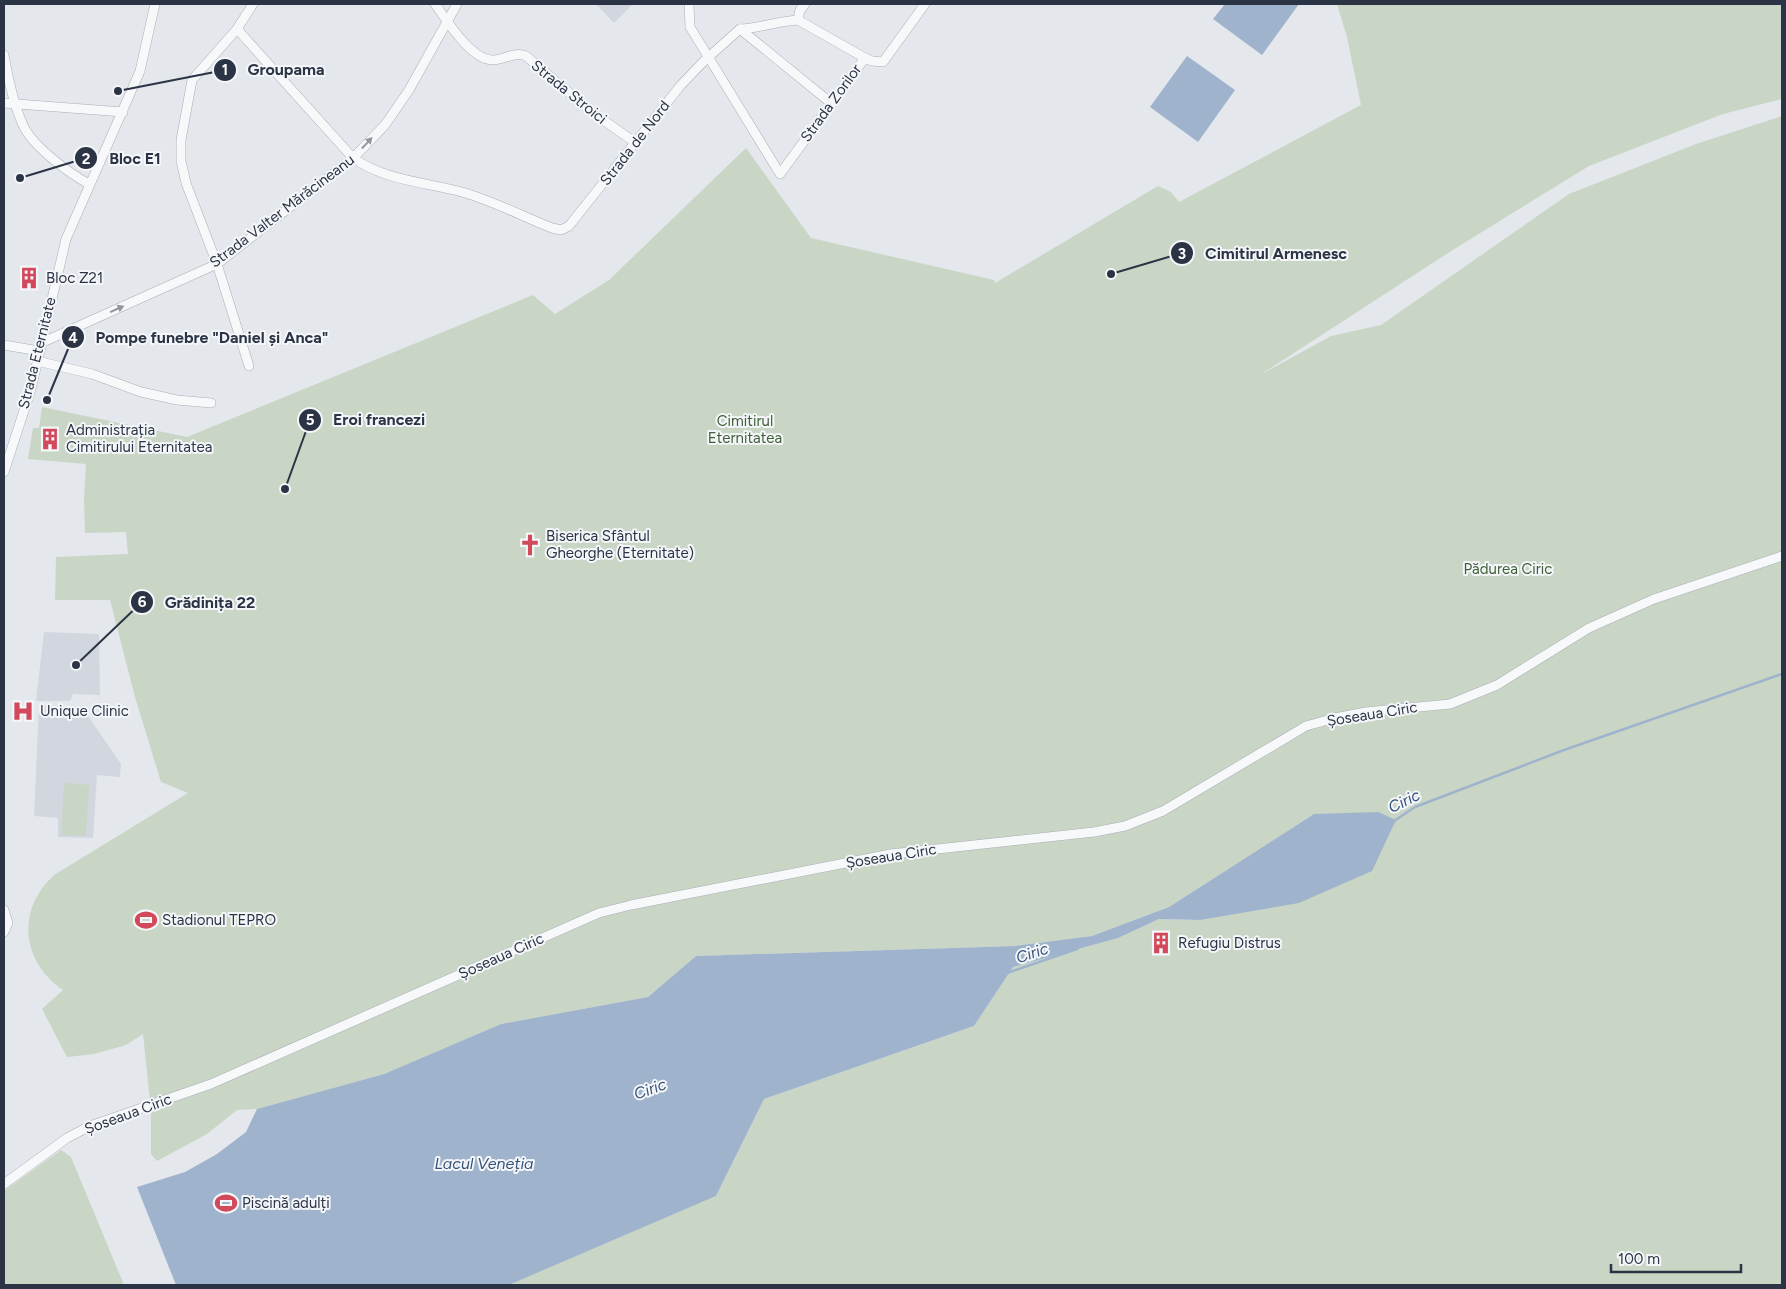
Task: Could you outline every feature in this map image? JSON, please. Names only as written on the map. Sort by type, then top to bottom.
[{"type":"street","name":"Strada Eternitate","points":[[4,472],[31,389],[66,239],[145,55],[156,4]]},
{"type":"street","points":[[249,366],[217,264],[186,183],[181,140],[192,80],[237,29],[253,4]]},
{"type":"street","name":"Strada Stroici","points":[[435,4],[446,22],[482,57],[492,60],[519,53],[526,56],[593,113],[636,143]]},
{"type":"street","name":"Strada Valter Mărăcineanu","points":[[40,347],[217,264],[353,158],[390,118],[457,4]]},
{"type":"street","points":[[689,4],[690,27],[709,57]]},
{"type":"street","points":[[798,20],[800,10],[805,4]]},
{"type":"street","name":"Strada Zorilor","points":[[709,57],[780,174],[864,58],[883,62],[925,4]]},
{"type":"street","points":[[740,29],[758,28],[784,21],[798,20],[864,58]]},
{"type":"street","points":[[237,29],[353,158]]},
{"type":"street","points":[[740,29],[831,103]]},
{"type":"street","name":"Strada de Nord","points":[[353,158],[379,172],[404,180],[461,192],[561,230],[570,226],[665,104],[709,57],[740,29]]},
{"type":"street","points":[[4,55],[9,84],[24,127],[32,138],[59,164],[89,184]]},
{"type":"street","points":[[4,103],[122,112]]},
{"type":"street","points":[[4,345],[40,347]]},
{"type":"street","points":[[37,361],[92,374],[141,392],[178,400],[212,403]]},
{"type":"street","name":"Șoseaua Ciric","points":[[4,1184],[67,1138],[90,1126],[210,1084],[599,913],[631,904],[891,854],[1094,832],[1125,826],[1163,811],[1306,726],[1366,712],[1450,704],[1497,686],[1589,628],[1654,598],[1782,556]]},
{"type":"street","points":[[4,910],[8,923],[4,932]]},
{"type":"shaded area","points":[[596,4],[633,4],[614,23]]},
{"type":"shaded area","points":[[44,632],[99,634],[100,695],[73,694],[70,701],[36,701]]},
{"type":"shaded area","points":[[39,706],[81,706],[121,764],[120,777],[97,775],[93,838],[58,837],[58,818],[34,816]]},
{"type":"green space","name":"Pădurea Ciric","points":[[1337,4],[1782,4],[1782,99],[1723,114],[1589,166],[1448,253],[1260,375],[1331,336],[1381,325],[1569,194],[1696,144],[1782,116],[1782,1285],[509,1285],[716,1196],[764,1099],[974,1026],[1013,967],[1118,938],[1159,919],[1200,920],[1314,814],[1169,907],[1092,936],[1015,946],[696,956],[648,997],[501,1024],[384,1074],[257,1109],[237,1110],[207,1134],[157,1161],[151,1154],[151,1111],[143,1034],[126,1045],[94,1054],[67,1057],[42,1009],[63,990],[49,978],[39,965],[32,950],[29,935],[29,919],[33,904],[42,889],[54,875],[188,793],[161,782],[135,697],[110,600],[55,600],[56,557],[128,554],[126,532],[85,533],[86,464],[28,459],[33,428],[39,428],[42,407],[187,437],[533,295],[555,314],[609,280],[746,148],[811,238],[994,280],[995,283],[1158,186],[1171,192],[1179,202],[1361,105],[1347,37]]},
{"type":"green space","points":[[64,783],[89,785],[86,836],[61,835]]},
{"type":"green space","points":[[61,1150],[71,1157],[124,1285],[4,1285],[4,1191]]},
{"type":"water","points":[[1225,4],[1299,4],[1262,55],[1213,19]]},
{"type":"water","points":[[1187,56],[1235,90],[1198,142],[1150,107]]},
{"type":"water","name":"Lacul Veneția","points":[[1378,812],[1396,820],[1372,871],[1299,903],[1200,920],[1159,919],[1118,938],[1013,967],[974,1026],[764,1099],[716,1196],[509,1285],[176,1285],[137,1187],[185,1172],[217,1154],[246,1132],[257,1109],[384,1074],[501,1024],[648,997],[696,956],[1015,946],[1092,936],[1169,907],[1314,814]]},
{"type":"waterway","name":"Ciric","points":[[1394,821],[1415,807],[1564,750],[1782,674]]},
{"type":"waterway","name":"Ciric","points":[[1007,973],[1077,949]]},
{"type":"place","name":"Groupama","points":[[118,91]]},
{"type":"place","name":"Bloc E1","points":[[20,178]]},
{"type":"place","name":"Cimitirul Armenesc","points":[[1111,274]]},
{"type":"place","name":"Bloc Z21","points":[[29,278]]},
{"type":"place","name":"Pompe funebre \"Daniel și Anca\"","points":[[47,400]]},
{"type":"place","name":"Administrația Cimitirului Eternitatea","points":[[50,439]]},
{"type":"place","name":"Eroi francezi","points":[[285,489]]},
{"type":"place","name":"Biserica Sfântul Gheorghe (Eternitate)","points":[[530,545]]},
{"type":"place","name":"Grădinița 22","points":[[76,665]]},
{"type":"place","name":"Unique Clinic","points":[[23,711]]},
{"type":"place","name":"Stadionul TEPRO","points":[[146,920]]},
{"type":"place","name":"Refugiu Distrus","points":[[1161,943]]},
{"type":"place","name":"Piscină adulți","points":[[226,1203]]},
{"type":"park label","name":"Cimitirul Eternitatea","points":[[745,430]]}]
